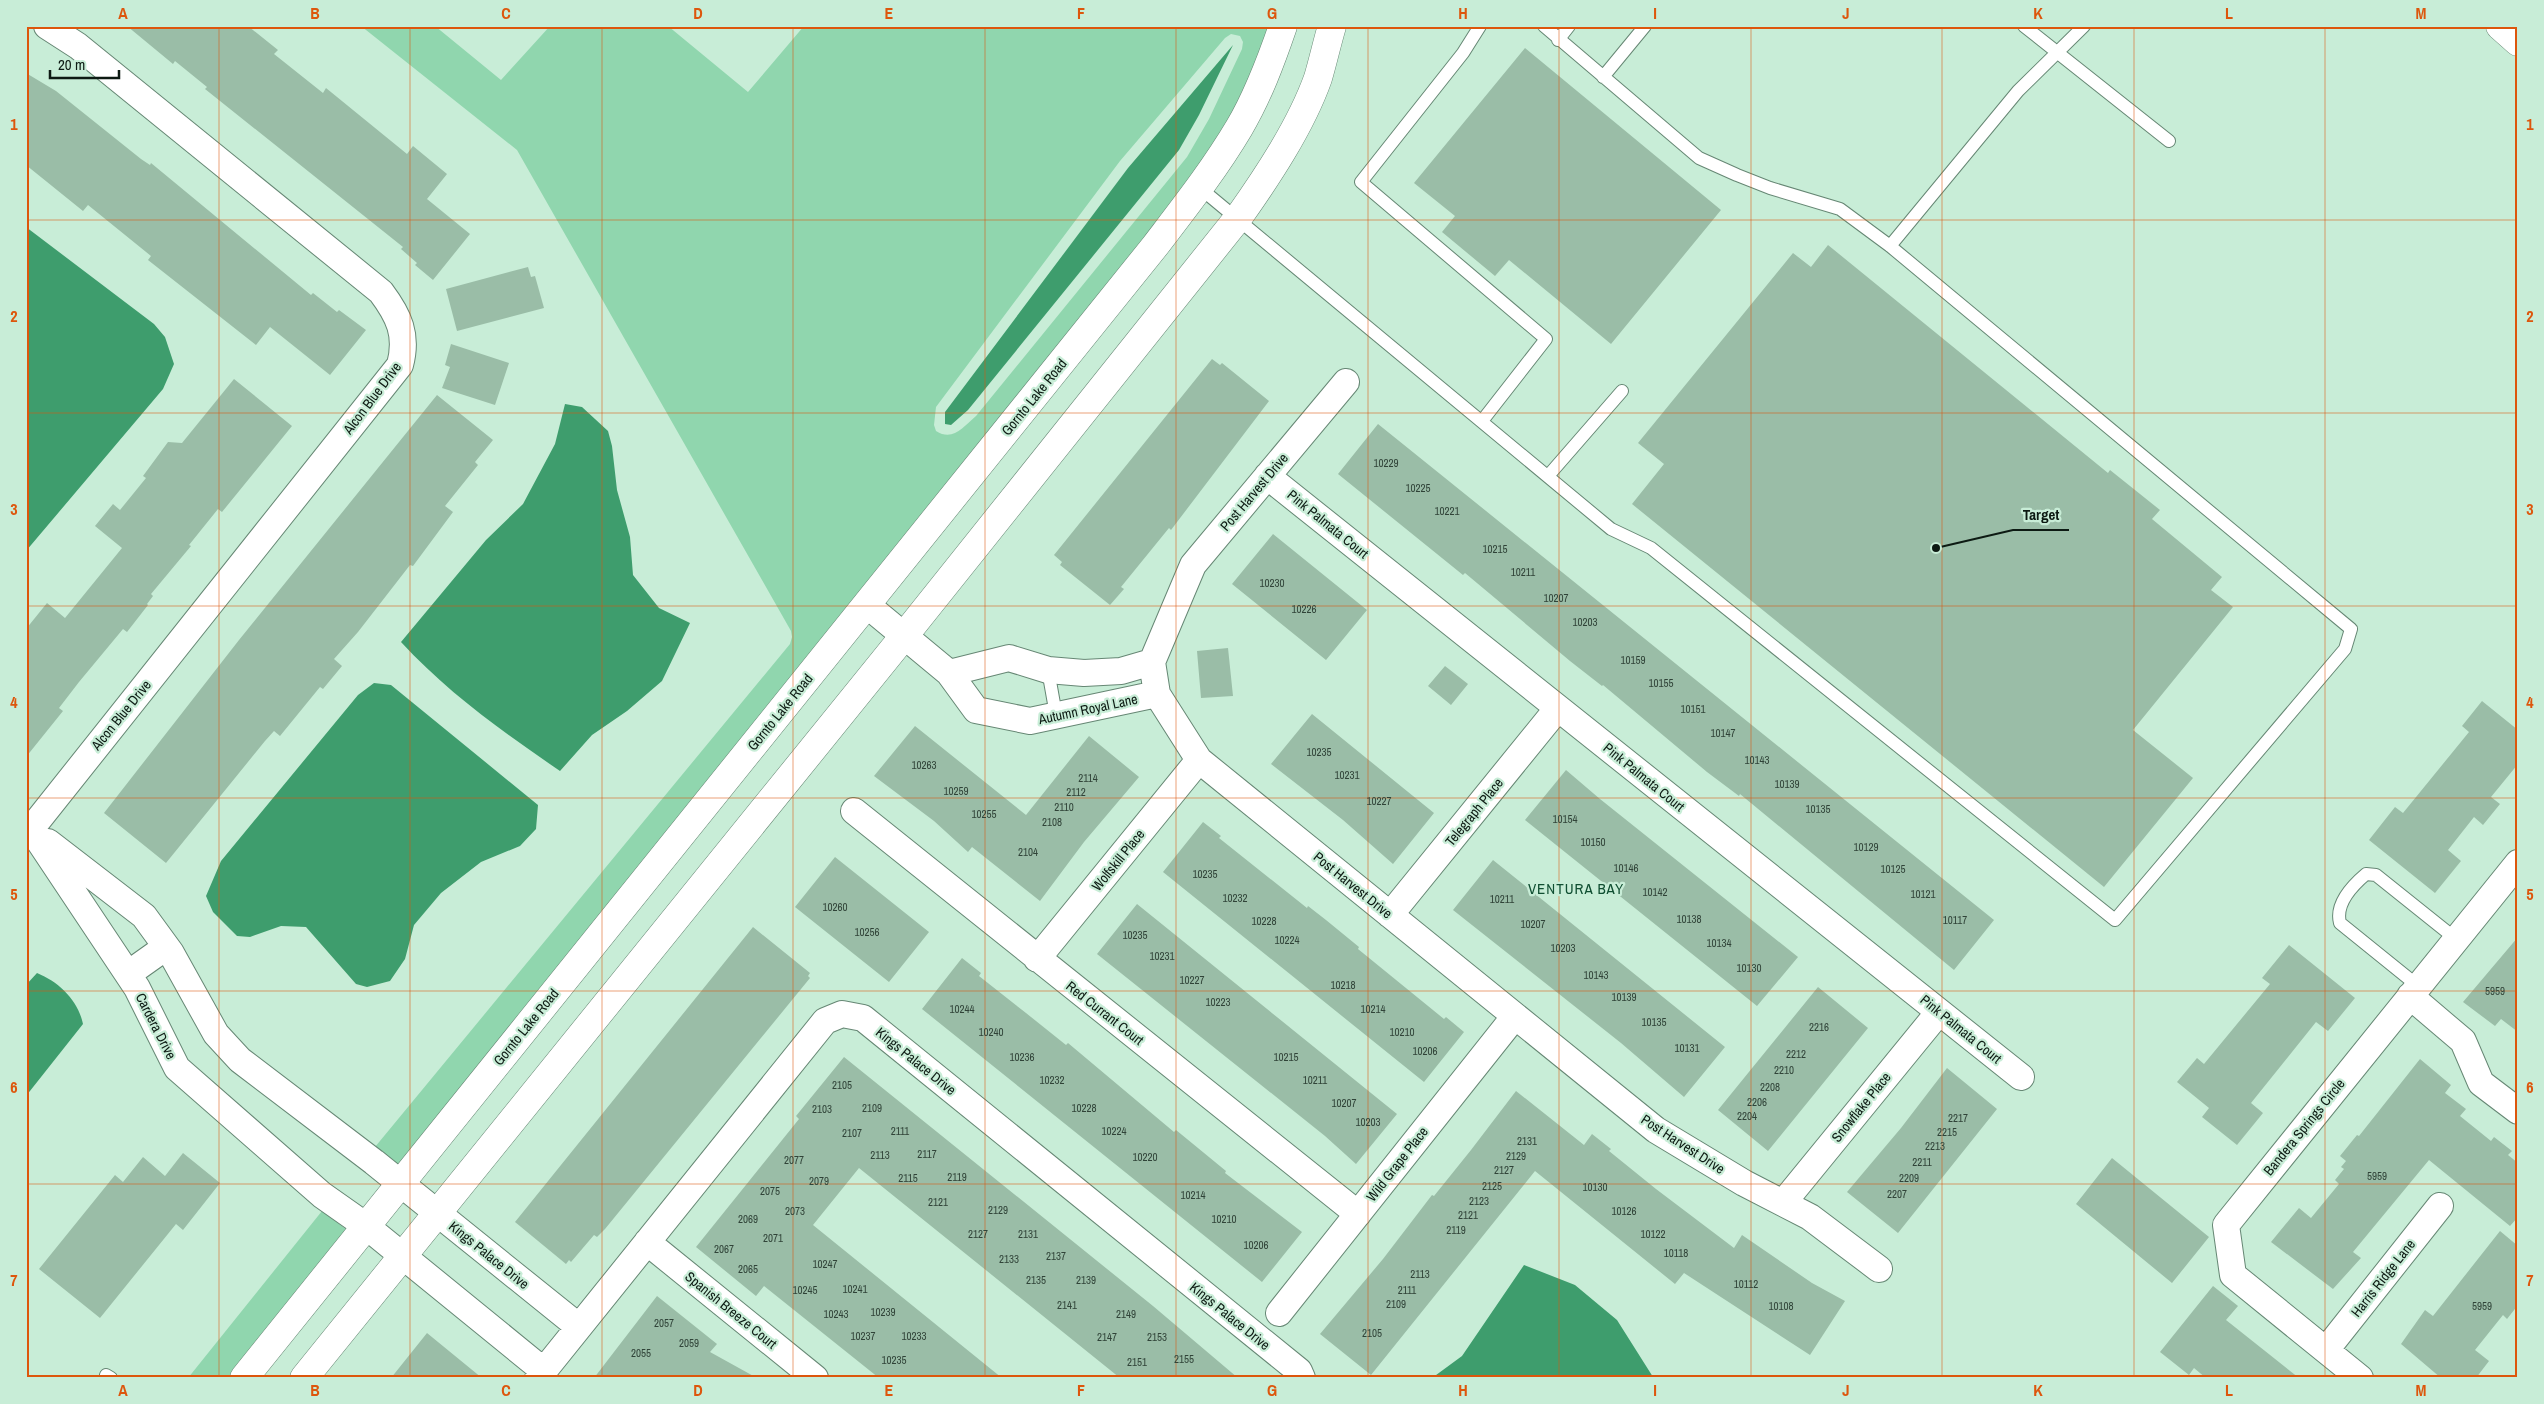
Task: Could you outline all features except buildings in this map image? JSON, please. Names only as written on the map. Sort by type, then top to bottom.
[{"type":"street","name":"Alcon Blue Drive","points":[[28,829],[400,365],[404,350],[403,330],[400,321],[396,312],[381,292],[78,46],[47,26]]},
{"type":"street","name":"Gornto Lake Road","points":[[244,1378],[867,605],[1200,188],[1226,150],[1252,102],[1283,26]]},
{"type":"street","points":[[304,1378],[904,636],[1238,218],[1273,164],[1300,115],[1317,79],[1332,26]]},
{"type":"street","points":[[2500,26],[2518,42]]},
{"type":"street","name":"Post Harvest Drive","points":[[1346,382],[1193,565],[1152,662],[1158,694],[1199,760],[1656,1130],[1810,1217],[1880,1269]]},
{"type":"street","name":"Pink Palmata Court","points":[[1267,476],[2021,1077]]},
{"type":"street","name":"Autumn Royal Lane","points":[[867,605],[948,673],[976,710],[1030,721],[1158,694]]},
{"type":"street","points":[[948,673],[1009,658],[1048,670],[1084,673],[1122,671],[1152,662]]},
{"type":"street","name":"Telegraph Place","points":[[1390,915],[1558,708]]},
{"type":"street","name":"Wolfskill Place","points":[[1037,959],[1199,760]]},
{"type":"street","name":"Red Currant Court","points":[[854,811],[1358,1214]]},
{"type":"street","points":[[28,829],[144,916],[166,946],[216,1034],[240,1060],[400,1184]]},
{"type":"street","name":"Cardera Drive","points":[[28,829],[128,974],[178,1068],[322,1195],[366,1226]]},
{"type":"street","name":"Bandera Springs Circle","points":[[2360,1378],[2232,1275],[2226,1225],[2518,863]]},
{"type":"street","points":[[128,974],[166,946]]},
{"type":"street","points":[[2414,991],[2464,1041],[2481,1083],[2518,1111]]},
{"type":"street","name":"Snowflake Place","points":[[1783,1203],[1939,1012]]},
{"type":"street","name":"Kings Palace Drive","points":[[366,1226],[541,1374],[825,1021],[842,1014],[863,1018],[1291,1365],[1302,1378]]},
{"type":"street","name":"Wild Grape Place","points":[[1279,1313],[1515,1016]]},
{"type":"street","name":"Kings Palace Drive","points":[[400,1184],[579,1327]]},
{"type":"street","name":"Harris Ridge Lane","points":[[2326,1350],[2440,1206]]},
{"type":"street","name":"Spanish Breeze Court","points":[[647,1242],[815,1378]]},
{"type":"lane","points":[[1480,26],[1463,53],[1361,182],[1546,338],[1482,421]]},
{"type":"lane","points":[[1200,188],[1611,529],[1651,548],[2114,920],[2345,649],[2351,629],[1890,246],[1840,209],[1736,176],[1699,158],[1558,40],[1544,26]]},
{"type":"lane","points":[[1558,40],[1569,26]]},
{"type":"lane","points":[[1603,77],[1645,26]]},
{"type":"lane","points":[[2024,26],[2169,141]]},
{"type":"lane","points":[[1890,246],[2018,92],[2084,26]]},
{"type":"lane","points":[[1548,476],[1622,391]]},
{"type":"lane","points":[[1048,670],[1056,715]]},
{"type":"lane","points":[[2414,991],[2340,923],[2341,905],[2356,883],[2366,874],[2376,875],[2456,939]]},
{"type":"shaded area","points":[[361,26],[435,26],[501,80],[550,26],[668,26],[748,92],[804,26],[1270,26],[1252,73],[1229,121],[1190,181],[399,1166],[375,1147],[790,644],[792,637],[791,631],[517,150]],"holes":[[[1231,34],[1240,36],[1243,42],[1242,49],[1209,119],[1187,157],[976,416],[958,432],[953,434],[942,434],[936,431],[934,425],[936,407],[1120,161],[1225,38]]]},
{"type":"shaded area","points":[[1233,45],[1199,115],[1179,150],[968,410],[951,425],[945,424],[945,412],[1128,168]]},
{"type":"shaded area","points":[[26,227],[154,324],[165,337],[174,364],[163,389],[26,551]]},
{"type":"shaded area","points":[[565,404],[582,407],[608,431],[612,446],[617,490],[630,537],[633,575],[659,608],[690,623],[662,681],[627,711],[592,735],[560,771],[457,695],[401,642],[486,540],[523,504],[555,444]]},
{"type":"shaded area","points":[[374,683],[391,685],[538,805],[536,829],[520,846],[481,862],[441,893],[414,925],[405,959],[390,981],[367,987],[356,984],[306,927],[281,926],[250,937],[237,936],[213,912],[206,896],[221,861],[358,695]]},
{"type":"shaded area","points":[[37,973],[53,981],[66,993],[77,1007],[83,1024],[26,1096],[26,985]]},
{"type":"shaded area","points":[[322,1211],[347,1230],[229,1378],[188,1378]]},
{"type":"shaded area","points":[[1524,1265],[1575,1285],[1617,1320],[1653,1377],[1658,1378],[1432,1378],[1462,1356]]},
{"type":"place","name":"Target","points":[[1936,548]]},
{"type":"district","name":"VENTURA BAY","points":[[1576,888]]}]
